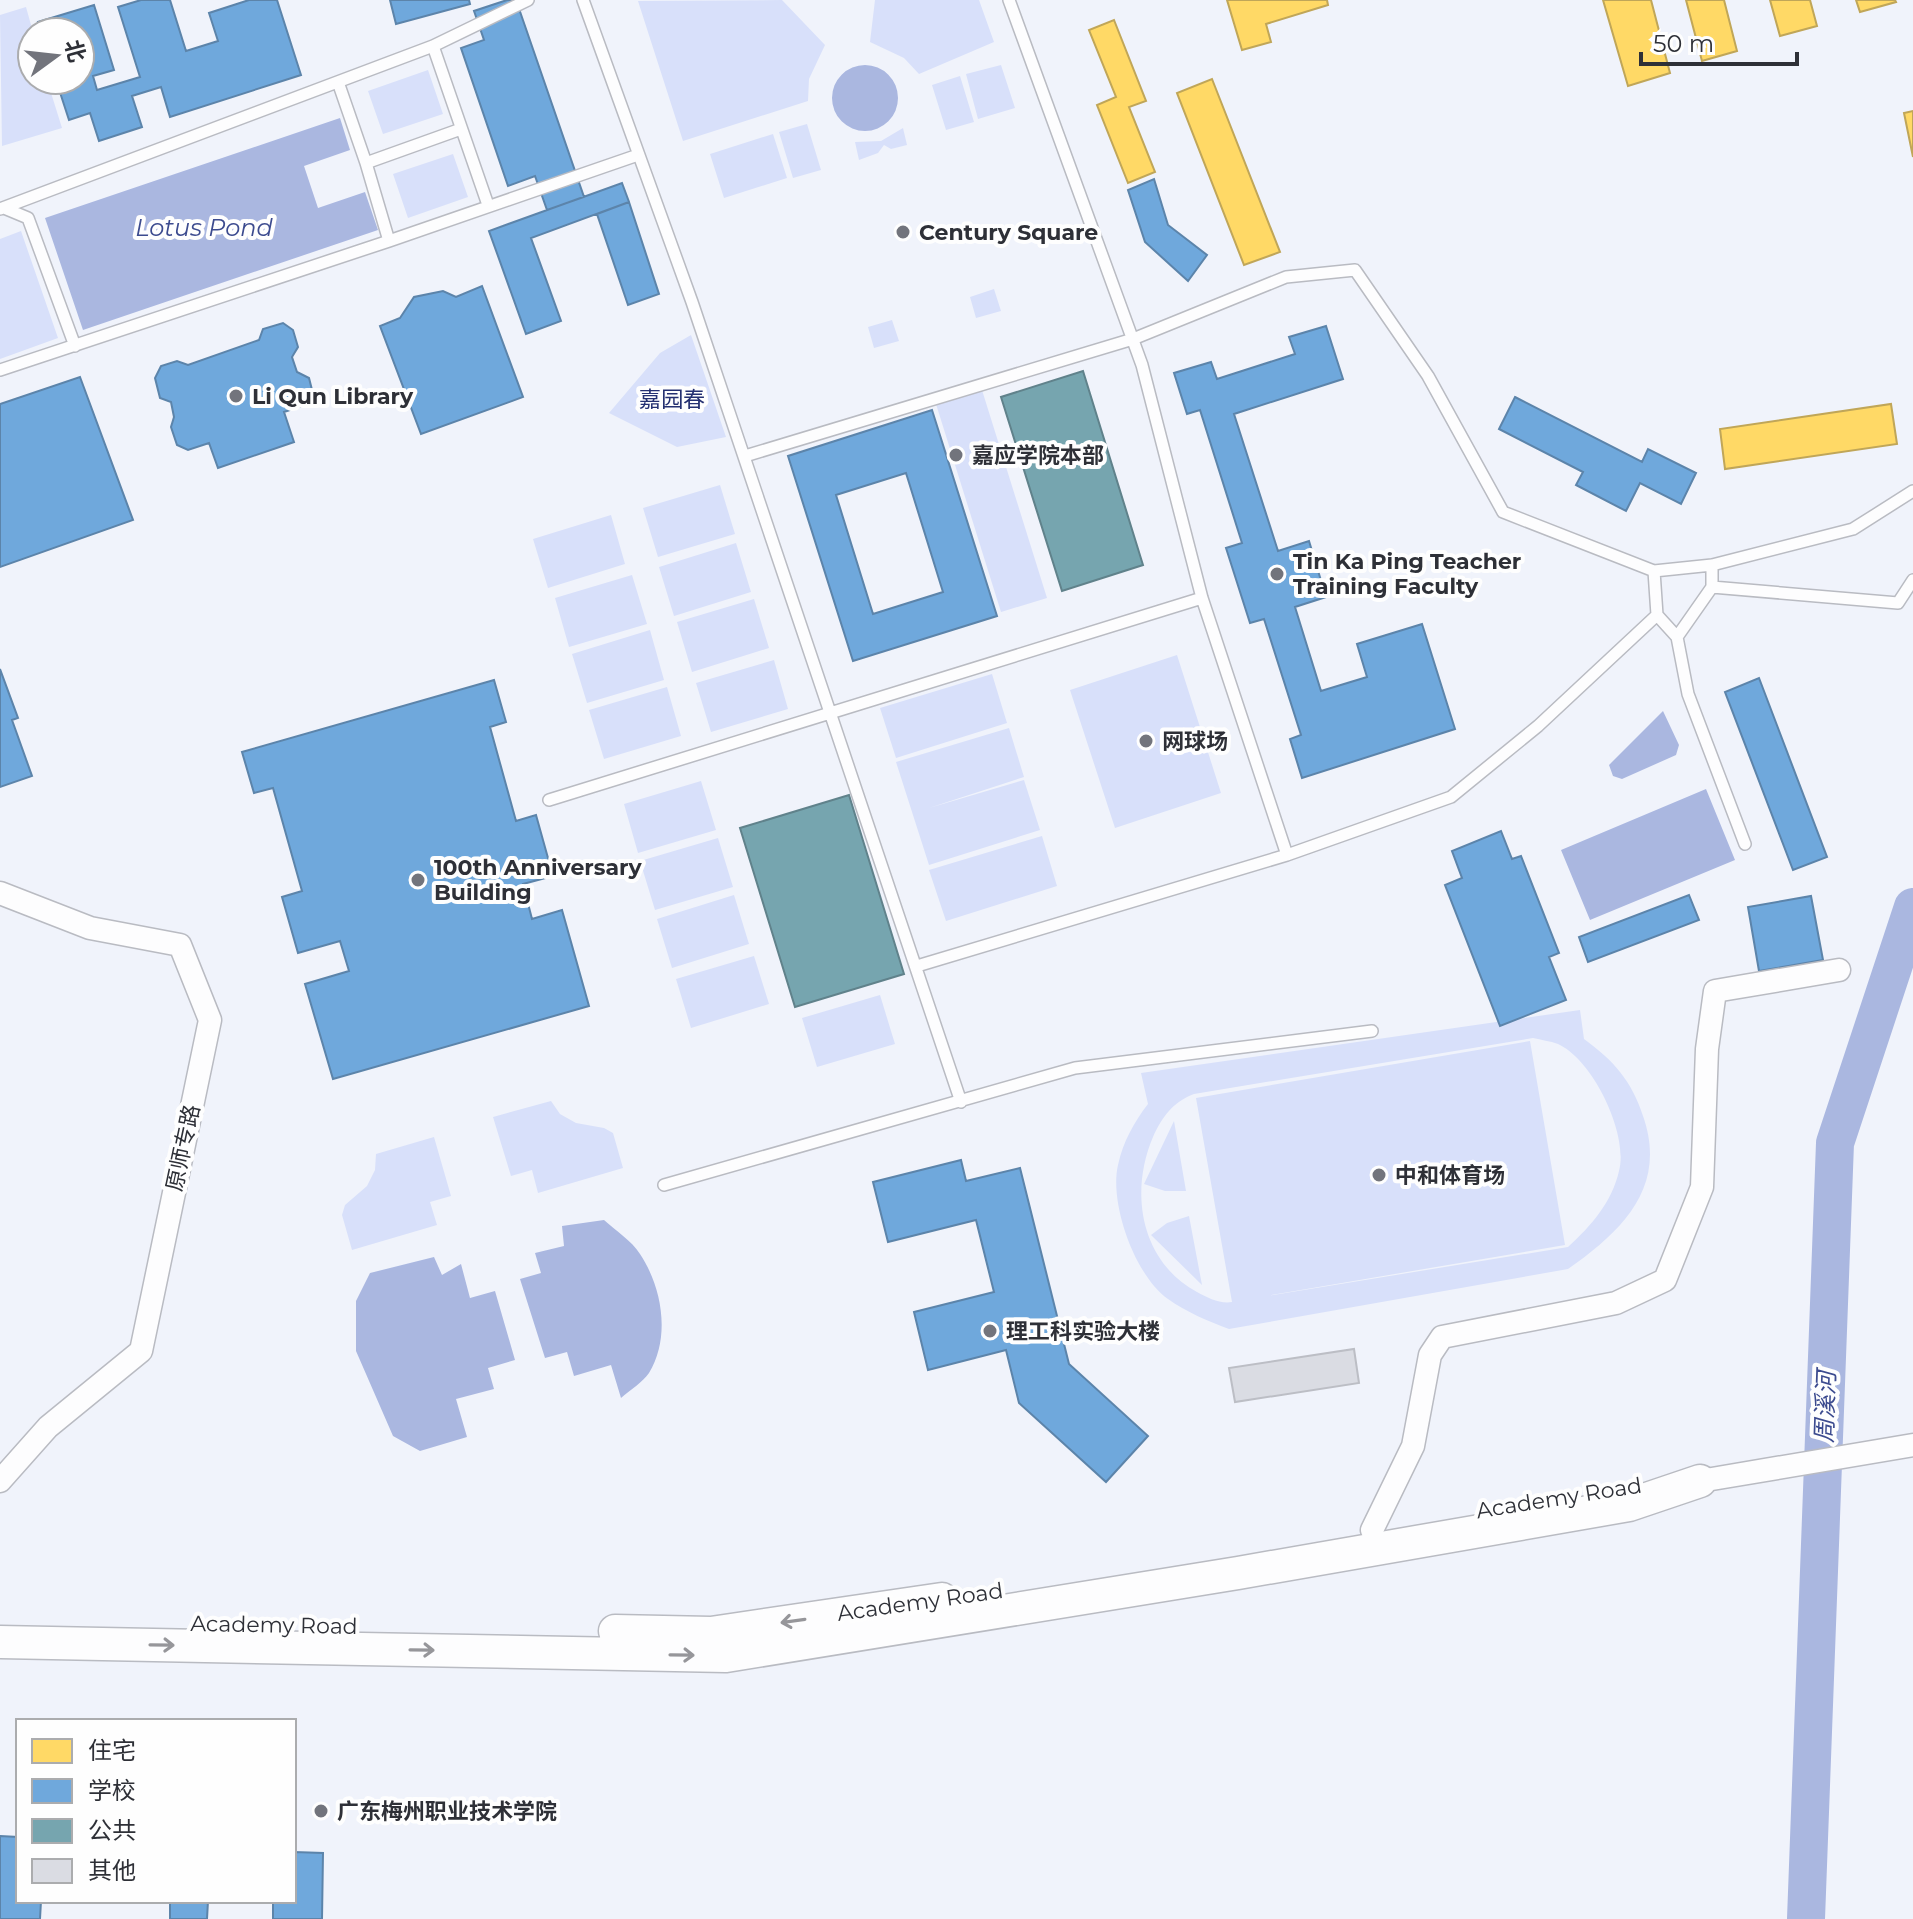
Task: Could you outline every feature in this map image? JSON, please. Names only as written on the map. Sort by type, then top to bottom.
[{"type":"street","name":"原师专路","points":[[0,893],[90,928],[180,945],[210,1020],[141,1351],[48,1427],[0,1481]]},
{"type":"street","points":[[1372,1530],[1413,1446],[1430,1355],[1442,1337],[1616,1303],[1665,1280],[1702,1187],[1707,1049],[1715,991],[1839,970]]},
{"type":"street","points":[[1700,1481],[1913,1445]]},
{"type":"street","name":"Academy Road","points":[[0,1620],[711,1633],[1214,1558],[1624,1485],[1700,1481]]},
{"type":"street","name":"Academy Road","points":[[0,1642],[726,1656],[1238,1573],[1629,1505],[1700,1481]]},
{"type":"lane","points":[[2,208],[433,46],[528,0]]},
{"type":"lane","points":[[583,0],[745,456],[961,1102]]},
{"type":"lane","points":[[1009,0],[1142,365],[1202,598],[1287,855]]},
{"type":"lane","points":[[433,46],[488,205]]},
{"type":"lane","points":[[338,82],[389,241]]},
{"type":"lane","points":[[366,163],[461,129]]},
{"type":"lane","points":[[0,370],[638,155]]},
{"type":"lane","points":[[2,208],[28,218],[75,346]]},
{"type":"lane","points":[[745,456],[1133,339],[1286,277],[1355,270],[1428,376],[1503,512],[1654,571],[1712,565],[1853,529],[1913,491]]},
{"type":"lane","points":[[1677,637],[1712,587],[1712,565]]},
{"type":"lane","points":[[1654,571],[1657,615],[1677,637],[1688,694],[1745,844]]},
{"type":"lane","points":[[1712,587],[1898,603],[1913,580]]},
{"type":"lane","points":[[549,800],[1202,598]]},
{"type":"lane","points":[[917,966],[1287,855],[1451,797],[1538,726],[1657,615]]},
{"type":"lane","points":[[664,1185],[1075,1068],[1372,1031]]},
{"type":"green space","points":[[782,0],[825,45],[809,79],[808,101],[683,141],[638,1]]},
{"type":"green space","points":[[875,0],[979,0],[994,42],[919,74],[904,58],[870,42]]},
{"type":"green space","points":[[26,7],[29,16],[16,16],[16,96],[52,96],[62,128],[2,146],[0,15]]},
{"type":"green space","points":[[1001,65],[1015,108],[978,119],[966,74]]},
{"type":"green space","points":[[428,70],[443,114],[383,134],[368,91]]},
{"type":"green space","points":[[960,76],[974,122],[946,130],[932,85]]},
{"type":"green space","points":[[807,124],[821,170],[793,178],[779,132]]},
{"type":"green space","points":[[903,128],[907,145],[891,149],[884,145],[878,153],[859,160],[855,142],[881,141]]},
{"type":"green space","points":[[773,134],[787,178],[724,198],[710,154]]},
{"type":"green space","points":[[453,154],[468,197],[408,218],[393,174]]},
{"type":"green space","points":[[21,231],[58,338],[0,359],[0,239]]},
{"type":"green space","points":[[994,289],[1001,311],[976,318],[970,297]]},
{"type":"green space","points":[[892,320],[899,341],[874,348],[868,327]]},
{"type":"green space","name":"嘉园春","points":[[691,335],[726,437],[677,447],[609,413],[660,353]]},
{"type":"green space","points":[[982,390],[1047,598],[1001,612],[936,404]]},
{"type":"green space","points":[[720,485],[735,534],[658,557],[643,508]]},
{"type":"green space","points":[[611,515],[625,564],[548,588],[533,539]]},
{"type":"green space","points":[[736,543],[751,592],[674,616],[659,567]]},
{"type":"green space","points":[[632,575],[647,624],[569,647],[555,598]]},
{"type":"green space","points":[[754,599],[769,648],[692,672],[677,622]]},
{"type":"green space","points":[[650,630],[664,680],[587,703],[572,654]]},
{"type":"green space","name":"网球场","points":[[1177,655],[1221,793],[1115,828],[1070,690]]},
{"type":"green space","points":[[774,660],[788,709],[711,732],[696,683]]},
{"type":"green space","points":[[992,674],[1007,723],[896,758],[880,708]]},
{"type":"green space","points":[[667,687],[681,736],[604,759],[589,710]]},
{"type":"green space","points":[[1009,728],[1024,777],[929,808],[1024,780],[1040,830],[929,865],[896,762]]},
{"type":"green space","points":[[701,781],[716,830],[638,853],[624,804]]},
{"type":"green space","points":[[1042,836],[1057,886],[946,921],[929,870]]},
{"type":"green space","points":[[718,838],[733,887],[655,910],[640,861]]},
{"type":"green space","points":[[734,895],[749,944],[672,968],[657,919]]},
{"type":"green space","points":[[754,956],[769,1004],[691,1028],[676,979]]},
{"type":"green space","points":[[880,995],[895,1044],[817,1067],[802,1018]]},
{"type":"green space","points":[[1580,1010],[1584,1039],[1620,1072],[1633,1092],[1649,1141],[1649,1165],[1644,1186],[1622,1223],[1568,1269],[1229,1329],[1168,1299],[1145,1274],[1127,1238],[1117,1199],[1116,1181],[1126,1140],[1148,1104],[1141,1073]],"holes":[[[1533,1038],[1558,1044],[1584,1065],[1605,1100],[1619,1138],[1619,1171],[1611,1193],[1592,1222],[1568,1247],[1260,1297],[1565,1245],[1530,1041],[1196,1098],[1232,1302],[1210,1298],[1178,1279],[1152,1245],[1142,1203],[1146,1159],[1164,1117],[1187,1097]]]},
{"type":"green space","points":[[551,1101],[560,1114],[576,1123],[604,1128],[613,1133],[623,1168],[538,1193],[532,1170],[511,1176],[493,1117]]},
{"type":"green space","points":[[1174,1121],[1186,1191],[1165,1191],[1144,1184]]},
{"type":"green space","points":[[434,1137],[451,1196],[430,1202],[437,1225],[352,1250],[342,1215],[345,1205],[367,1186],[375,1170],[376,1154]]},
{"type":"green space","points":[[1189,1216],[1202,1285],[1151,1235],[1167,1223]]},
{"type":"water","points":[[871,65],[889,74],[896,85],[896,111],[889,122],[878,129],[859,131],[841,122],[834,111],[832,92],[841,74],[852,67]]},
{"type":"water","name":"Lotus Pond","points":[[340,118],[350,150],[304,166],[318,208],[365,192],[378,230],[83,330],[45,218]]},
{"type":"water","points":[[1663,711],[1679,745],[1676,755],[1622,779],[1613,776],[1609,765]]},
{"type":"water","points":[[1706,789],[1735,860],[1590,920],[1561,850]]},
{"type":"water","points":[[604,1220],[640,1254],[654,1281],[661,1312],[662,1328],[656,1359],[649,1373],[621,1398],[611,1365],[574,1376],[567,1352],[545,1358],[520,1279],[541,1273],[535,1253],[564,1246],[562,1226]]},
{"type":"water","points":[[434,1257],[442,1275],[461,1264],[470,1298],[495,1291],[515,1360],[488,1368],[494,1389],[456,1399],[467,1437],[420,1451],[393,1436],[356,1351],[356,1301],[370,1273]]},
{"type":"building: 住宅","points":[[1227,0],[1327,0],[1328,5],[1266,24],[1271,42],[1242,50]]},
{"type":"building: 住宅","points":[[1603,0],[1651,0],[1670,73],[1628,86]]},
{"type":"building: 住宅","points":[[1686,0],[1724,0],[1737,51],[1702,61]]},
{"type":"building: 住宅","points":[[1770,0],[1810,0],[1817,26],[1780,36]]},
{"type":"building: 住宅","points":[[1856,0],[1895,0],[1896,2],[1860,12]]},
{"type":"building: 住宅","points":[[1114,20],[1146,101],[1129,107],[1155,172],[1128,183],[1097,105],[1116,97],[1089,30]]},
{"type":"building: 住宅","points":[[1212,79],[1280,252],[1244,265],[1177,93]]},
{"type":"building: 住宅","points":[[1913,111],[1913,157],[1904,113]]},
{"type":"building: 住宅","points":[[1891,404],[1897,444],[1725,469],[1720,429]]},
{"type":"building: 学校","points":[[141,0],[170,0],[186,51],[218,41],[209,13],[249,0],[277,0],[301,75],[170,117],[161,87],[132,96],[142,127],[99,141],[90,113],[69,120],[61,96],[96,96],[96,86],[97,90],[140,77],[118,7]]},
{"type":"building: 学校","points":[[390,0],[469,0],[470,4],[396,24]]},
{"type":"building: 学校","points":[[516,0],[584,197],[547,210],[535,176],[508,186],[461,48],[484,40],[474,11]]},
{"type":"building: 学校","points":[[94,5],[114,70],[96,75],[96,16],[58,16]]},
{"type":"building: 学校","points":[[1154,179],[1168,225],[1207,255],[1188,281],[1145,242],[1128,190]]},
{"type":"building: 学校","points":[[622,183],[629,202],[531,238],[561,321],[526,334],[489,231]]},
{"type":"building: 学校","points":[[629,202],[659,294],[628,305],[597,214]]},
{"type":"building: 学校","points":[[482,286],[523,397],[421,434],[380,326],[400,318],[414,297],[443,291],[456,297]]},
{"type":"building: 学校","name":"Li Qun Library","points":[[283,323],[293,330],[298,347],[292,357],[297,372],[309,378],[313,394],[308,404],[284,412],[294,442],[218,468],[209,443],[188,450],[177,445],[171,427],[174,417],[171,402],[160,398],[155,378],[161,366],[177,361],[188,365],[259,340],[263,329]]},
{"type":"building: 学校","name":"Tin Ka Ping Teacher Training Faculty","points":[[1326,326],[1343,379],[1234,414],[1278,551],[1309,541],[1326,597],[1295,607],[1321,691],[1367,677],[1357,644],[1422,624],[1455,729],[1302,778],[1290,739],[1301,735],[1264,619],[1250,623],[1226,548],[1242,543],[1200,410],[1187,414],[1174,373],[1211,362],[1217,379],[1295,354],[1289,337]]},
{"type":"building: 学校","points":[[80,377],[133,520],[0,567],[0,404]]},
{"type":"building: 学校","points":[[1515,397],[1642,462],[1648,449],[1696,473],[1681,504],[1640,483],[1626,511],[1576,485],[1583,472],[1499,429]]},
{"type":"building: 学校","points":[[932,410],[997,616],[853,661],[788,456]],"holes":[[[906,473],[943,592],[873,614],[836,495]]]},
{"type":"building: 学校","points":[[0,669],[18,718],[12,720],[32,776],[0,787]]},
{"type":"building: 学校","points":[[1759,678],[1827,857],[1793,870],[1725,692]]},
{"type":"building: 学校","name":"100th Anniversary Building","points":[[494,680],[506,722],[490,727],[516,821],[536,815],[553,876],[523,884],[532,919],[562,910],[589,1006],[333,1079],[305,984],[349,971],[340,941],[298,953],[282,897],[302,891],[273,788],[254,793],[242,752]]},
{"type":"building: 学校","points":[[1501,831],[1512,859],[1521,856],[1559,953],[1549,957],[1566,1000],[1500,1026],[1445,885],[1462,878],[1452,851]]},
{"type":"building: 学校","points":[[1689,895],[1699,920],[1588,962],[1579,937]]},
{"type":"building: 学校","points":[[1811,896],[1823,960],[1759,971],[1748,907]]},
{"type":"building: 学校","name":"理工科实验大楼","points":[[961,1160],[966,1181],[1020,1168],[1069,1364],[1148,1436],[1106,1482],[1019,1403],[1006,1350],[928,1370],[914,1312],[994,1292],[976,1220],[888,1242],[873,1182]]},
{"type":"building: 学校","points":[[0,1836],[16,1837],[16,1903],[41,1903],[40,1919],[0,1919]]},
{"type":"building: 学校","points":[[296,1852],[323,1853],[322,1919],[273,1919],[273,1903],[296,1903]]},
{"type":"building: 学校","points":[[170,1903],[208,1903],[207,1919],[170,1919]]},
{"type":"building: 公共","points":[[1083,371],[1143,565],[1062,591],[1001,397]]},
{"type":"building: 公共","points":[[849,795],[904,974],[795,1007],[740,828]]},
{"type":"building: 其他","points":[[1354,1349],[1359,1383],[1235,1402],[1229,1368]]},
{"type":"waterway","name":"周溪河","points":[[1806,1919],[1835,1143],[1913,907]]},
{"type":"place","name":"Century Square","points":[[903,232]]},
{"type":"place","name":"Li Qun Library","points":[[236,396]]},
{"type":"place","name":"嘉应学院本部","points":[[956,455]]},
{"type":"place","name":"Tin Ka Ping Teacher Training Faculty","points":[[1277,574]]},
{"type":"place","name":"网球场","points":[[1146,741]]},
{"type":"place","name":"100th Anniversary Building","points":[[418,880]]},
{"type":"place","name":"中和体育场","points":[[1379,1175]]},
{"type":"place","name":"理工科实验大楼","points":[[990,1331]]},
{"type":"place","name":"广东梅州职业技术学院","points":[[321,1811]]}]
